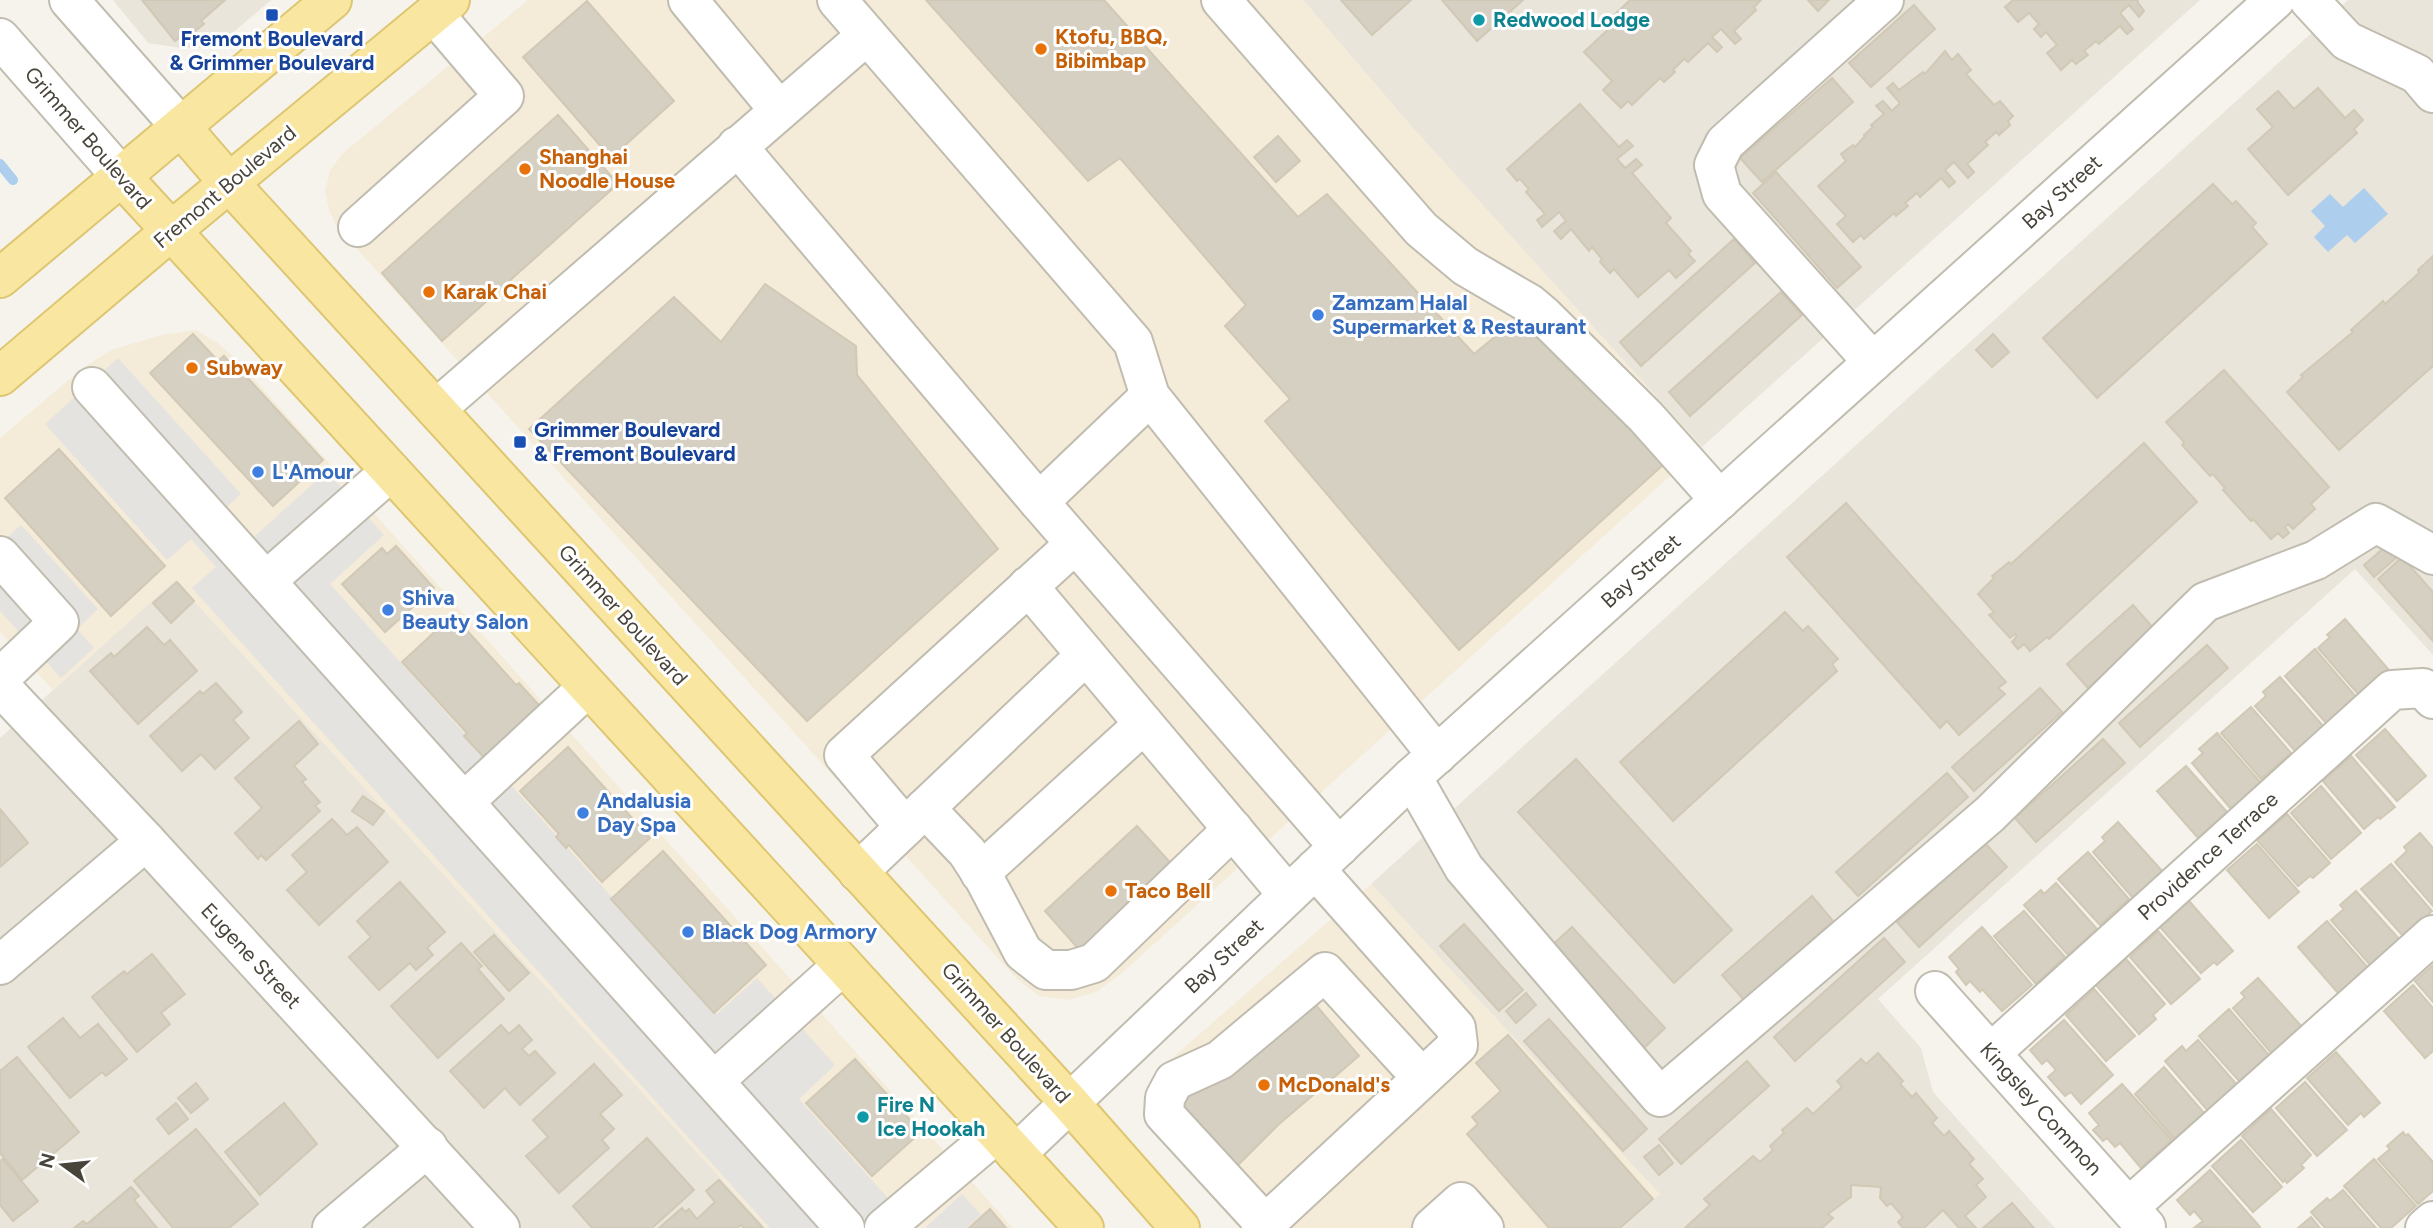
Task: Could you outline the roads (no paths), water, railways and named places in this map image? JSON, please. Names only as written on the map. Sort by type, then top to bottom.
[{"type":"main road","points":[[0,278],[332,0]]},
{"type":"main road","name":"Fremont Boulevard","points":[[0,376],[442,7]]},
{"type":"main road","name":"Grimmer Boulevard","points":[[181,127],[230,184],[1069,1102],[1180,1228]]},
{"type":"main road","name":"Grimmer Boulevard","points":[[121,176],[1084,1228]]},
{"type":"street","name":"Grimmer Boulevard","points":[[69,0],[181,127]]},
{"type":"street","points":[[688,0],[779,110]]},
{"type":"street","points":[[837,0],[1133,342],[1150,396],[1425,766],[1464,868],[1660,1097],[1990,814],[2205,602],[2316,560],[2376,523],[2433,555]]},
{"type":"street","points":[[1222,0],[1422,229],[1465,265],[1530,304],[1543,315],[1646,417],[1720,500]]},
{"type":"street","points":[[1873,362],[1722,194],[1714,165],[1725,143],[1884,0]]},
{"type":"street","name":"Bay Street","points":[[884,1228],[1069,1102],[1425,766],[2275,0]]},
{"type":"street","points":[[2309,0],[2347,41],[2417,74],[2433,93]]},
{"type":"street","points":[[358,227],[505,96],[442,7]]},
{"type":"street","points":[[436,409],[867,35]]},
{"type":"street","name":"Grimmer Boulevard","points":[[0,38],[121,176]]},
{"type":"street","points":[[737,146],[1075,544],[1314,871],[1456,1028],[1458,1045],[1263,1226],[1164,1114],[1165,1098],[1174,1081],[1220,1060],[1325,972],[1422,1078]]},
{"type":"street","points":[[92,387],[845,1228]]},
{"type":"street","points":[[1039,502],[1150,396]]},
{"type":"street","points":[[266,581],[391,471]]},
{"type":"street","points":[[1075,544],[844,755],[915,817],[967,852],[1023,952],[1046,970],[1071,970],[1094,963],[1233,829]]},
{"type":"street","points":[[0,556],[59,622],[0,678]]},
{"type":"street","points":[[1028,586],[1233,829],[1314,871]]},
{"type":"street","points":[[858,872],[1086,655]]},
{"type":"street","name":"Eugene Street","points":[[0,686],[146,841],[500,1228]]},
{"type":"street","points":[[464,802],[589,687]]},
{"type":"street","name":"Providence Terrace","points":[[1991,1053],[2392,690],[2423,688],[2433,699]]},
{"type":"street","points":[[980,873],[1144,724]]},
{"type":"street","points":[[0,965],[146,841]]},
{"type":"street","points":[[2137,1218],[2433,935]]},
{"type":"street","points":[[714,1081],[844,965]]},
{"type":"street","name":"Kingsley Common","points":[[1935,991],[2137,1218]]},
{"type":"street","points":[[332,1228],[428,1147]]},
{"type":"street","points":[[1432,1228],[1461,1202],[1484,1228]]},
{"type":"street","points":[[2425,1228],[2433,1221]]},
{"type":"water","points":[[2364,188],[2388,214],[2355,243],[2347,235],[2328,252],[2314,237],[2325,226],[2311,211],[2330,194],[2343,207]]},
{"type":"waterway","points":[[0,164],[13,180]]},
{"type":"place","name":"Fremont Boulevard & Grimmer Boulevard","points":[[272,15]]},
{"type":"place","name":"Redwood Lodge","points":[[1479,20]]},
{"type":"place","name":"Ktofu, BBQ, Bibimbap","points":[[1041,49]]},
{"type":"place","name":"Shanghai Noodle House","points":[[525,169]]},
{"type":"place","name":"Karak Chai","points":[[429,292]]},
{"type":"place","name":"Zamzam Halal Supermarket & Restaurant","points":[[1318,315]]},
{"type":"place","name":"Subway","points":[[192,368]]},
{"type":"place","name":"Grimmer Boulevard & Fremont Boulevard","points":[[520,442]]},
{"type":"place","name":"L'Amour","points":[[258,472]]},
{"type":"place","name":"Shiva Beauty Salon","points":[[388,610]]},
{"type":"place","name":"Andalusia Day Spa","points":[[583,813]]},
{"type":"place","name":"Taco Bell","points":[[1111,891]]},
{"type":"place","name":"Black Dog Armory","points":[[688,932]]},
{"type":"place","name":"McDonald's","points":[[1264,1085]]},
{"type":"place","name":"Fire N Ice Hookah","points":[[863,1117]]}]
